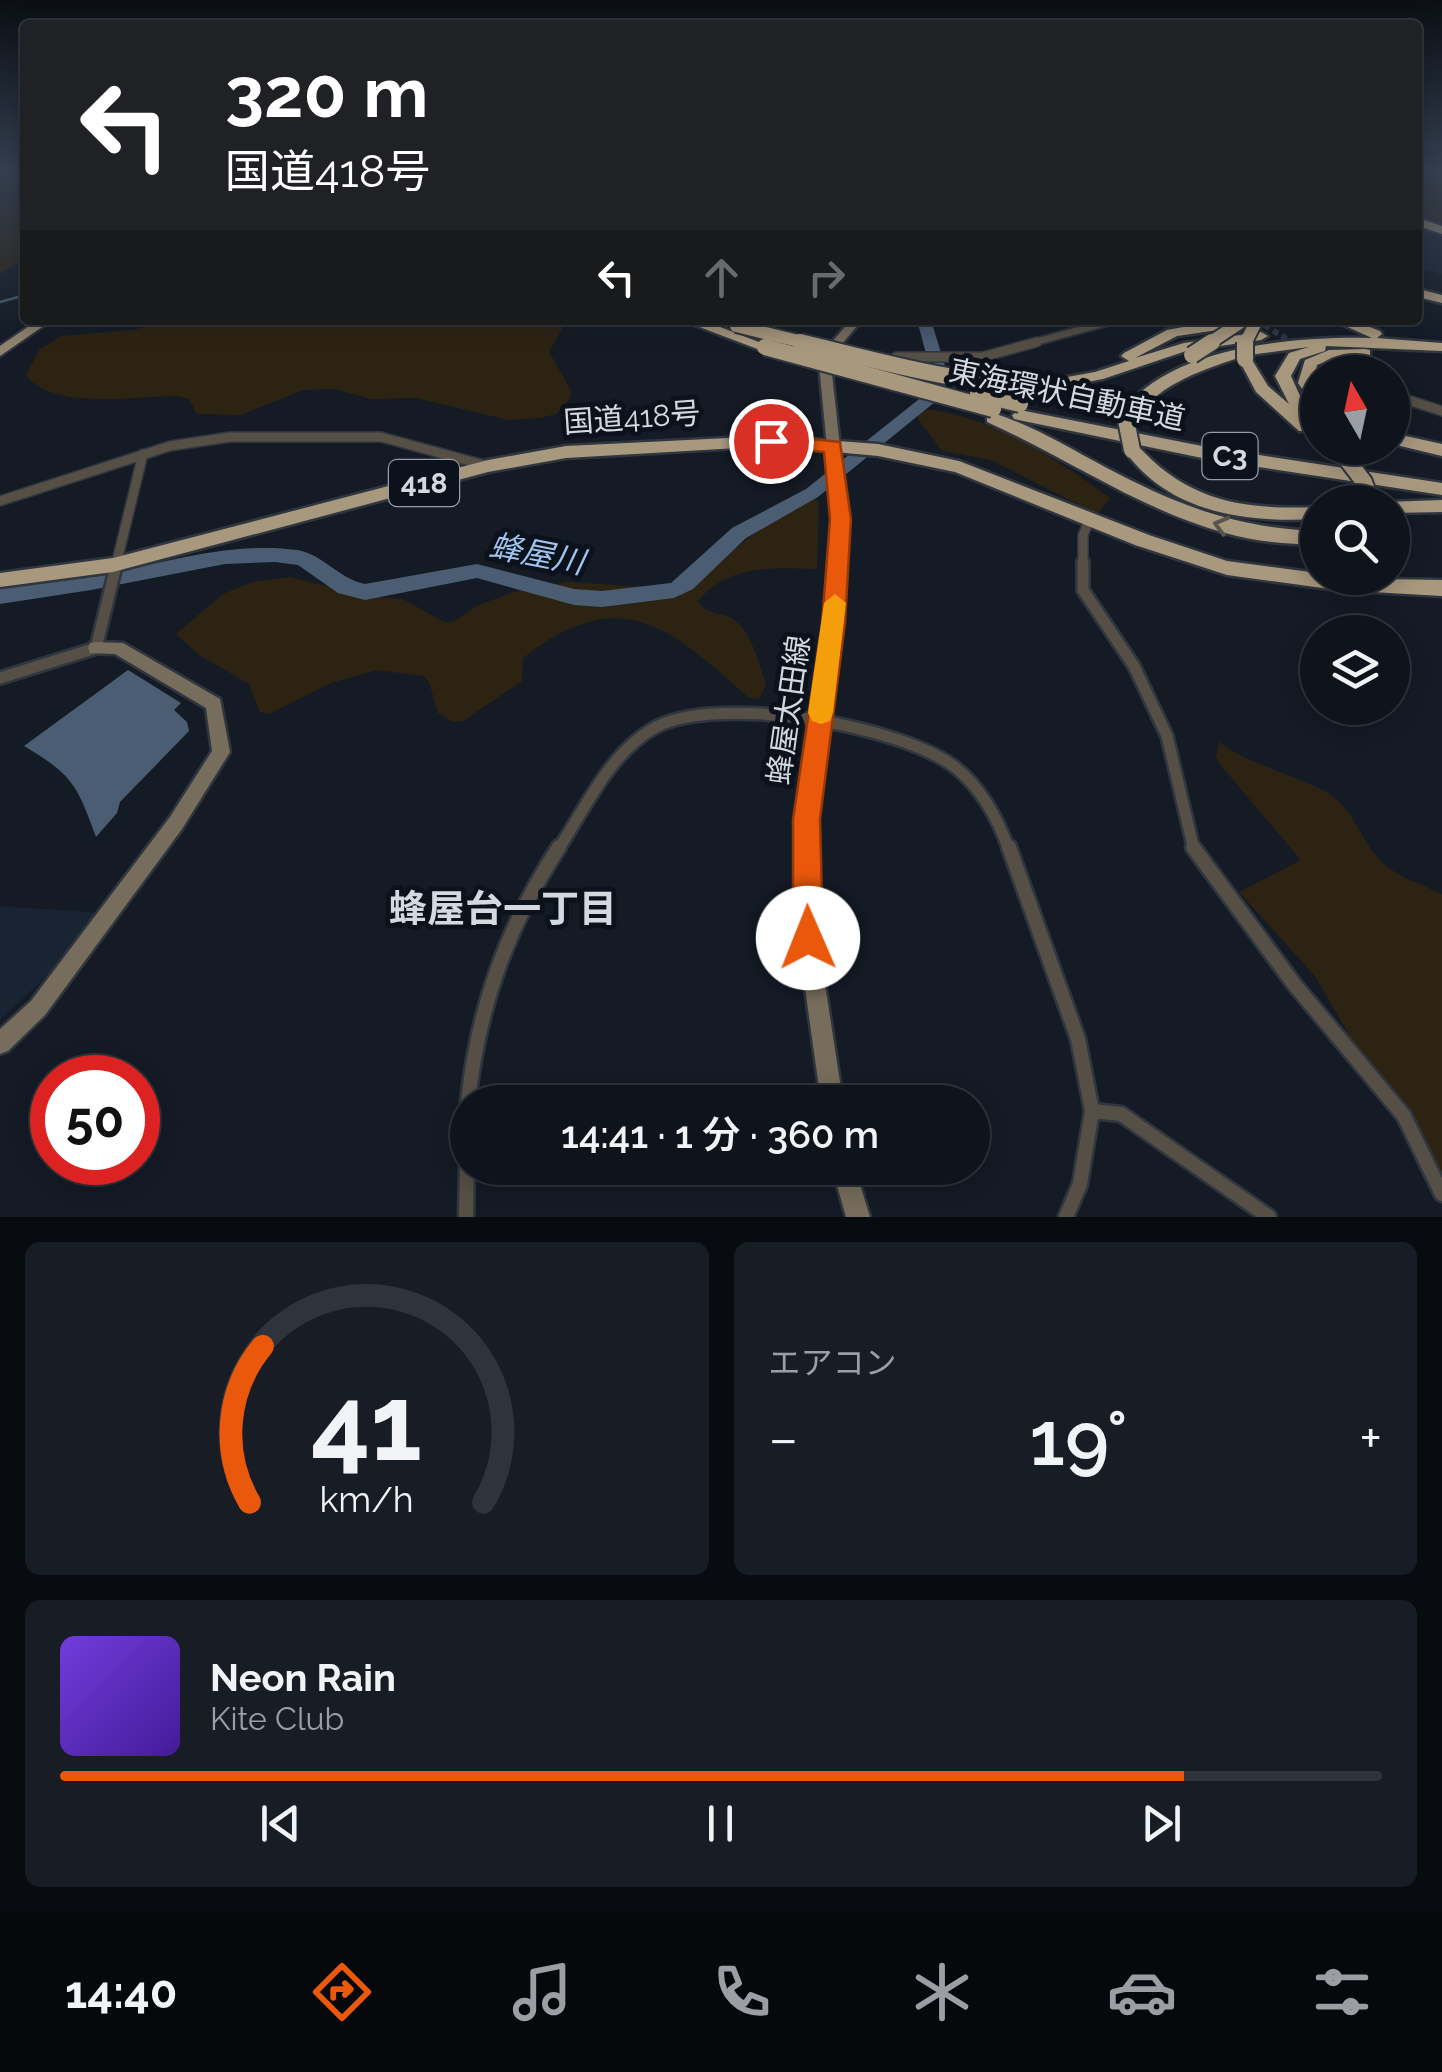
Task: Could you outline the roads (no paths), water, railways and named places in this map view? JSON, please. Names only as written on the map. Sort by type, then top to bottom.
[{"type":"highway","points":[[1107,372],[1163,335],[1226,325]]},
{"type":"highway","points":[[1237,325],[1134,387],[1126,401],[1132,450],[1162,480],[1207,503],[1259,514],[1300,513]]},
{"type":"highway","points":[[1255,325],[1245,341],[1245,359],[1262,389],[1300,421]]},
{"type":"highway","points":[[1354,325],[1442,351]]},
{"type":"highway","name":"東海環状自動車道","points":[[728,327],[766,348],[1207,452],[1442,489]]},
{"type":"highway","name":"東海環状自動車道","points":[[728,327],[1020,409],[1442,476]]},
{"type":"highway","points":[[728,327],[988,385],[1040,386],[1107,372],[1166,351],[1225,340],[1280,336],[1442,351]]},
{"type":"highway","points":[[1126,420],[1135,404],[1152,391],[1210,362],[1280,342],[1333,339]]},
{"type":"highway","points":[[1300,403],[1285,384],[1284,369],[1294,356],[1312,349],[1340,346],[1442,351]]},
{"type":"highway","points":[[766,348],[993,418],[1046,441],[1172,509],[1260,534],[1300,537]]},
{"type":"highway","points":[[1336,355],[1442,351]]},
{"type":"highway","name":"国道418号","points":[[0,580],[113,566],[488,466],[566,452],[690,442],[771,441],[834,454],[856,447],[878,450],[959,468],[1196,559],[1245,572],[1338,583],[1442,588]]},
{"type":"highway","points":[[1410,442],[1442,450]]},
{"type":"highway","points":[[1350,465],[1365,485]]},
{"type":"highway","points":[[1410,507],[1442,506]]},
{"type":"main road","points":[[0,352],[39,325]]},
{"type":"street","points":[[853,325],[836,344],[908,360],[967,359],[1097,325]]},
{"type":"street","name":"蜂屋太田線","points":[[830,1085],[808,938],[806,819],[834,623],[841,519],[824,374],[836,344]]},
{"type":"street","points":[[1410,401],[1442,411]]},
{"type":"street","points":[[0,501],[143,454],[230,437],[381,437],[488,466]]},
{"type":"street","points":[[96,648],[143,454]]},
{"type":"street","points":[[1090,519],[1084,526],[1083,590],[1134,666],[1167,736],[1194,851],[1294,984],[1404,1116],[1442,1194]]},
{"type":"street","points":[[0,678],[96,648],[117,648],[214,704],[221,752],[176,823],[38,1008],[0,1043]]},
{"type":"street","points":[[470,1085],[472,1057],[495,966],[517,918],[620,755],[644,734],[669,721],[706,711],[819,723],[904,740],[942,756],[976,784],[1002,828],[1078,1040],[1092,1111],[1080,1184],[1066,1217]]},
{"type":"street","points":[[1092,1111],[1121,1114],[1269,1217]]},
{"type":"street","points":[[466,1217],[467,1185]]},
{"type":"street","points":[[849,1185],[858,1217]]},
{"type":"waterway","points":[[0,302],[20,296]]},
{"type":"waterway","name":"蜂屋川","points":[[0,596],[225,557],[275,555],[303,558],[345,588],[365,592],[477,571],[574,597],[602,599],[674,590],[686,584],[739,533],[812,493],[935,394],[940,376],[925,325]]},
{"type":"tunnel","points":[[1264,325],[1295,344]]},
{"type":"tunnel","points":[[1291,342],[1312,355]]},
{"type":"district","name":"蜂屋台一丁目","points":[[503,909]]}]
